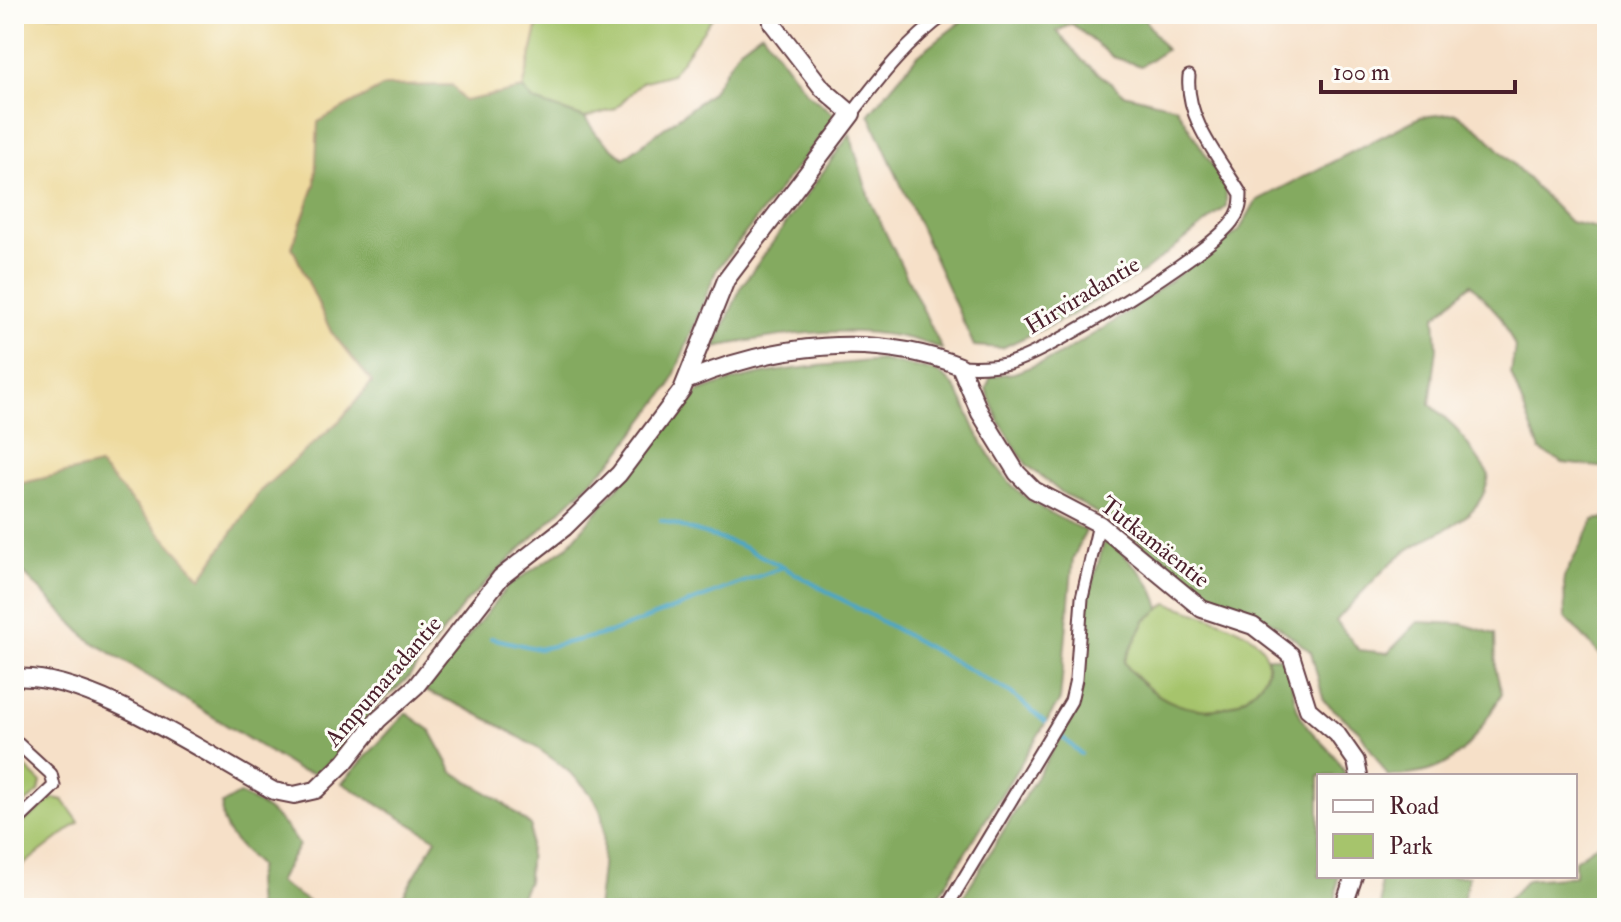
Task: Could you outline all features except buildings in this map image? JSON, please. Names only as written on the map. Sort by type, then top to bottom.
[{"type":"street","points":[[771,14],[772,23],[823,89],[852,114],[885,70],[925,29],[946,14]]},
{"type":"street","name":"Hirviradantie","points":[[688,380],[722,365],[831,345],[879,344],[931,355],[960,366],[984,367],[1011,362],[1048,347],[1134,295],[1230,225],[1241,206],[1241,194],[1194,115],[1188,99],[1189,76]]},
{"type":"street","name":"Ampumaradantie","points":[[14,678],[33,676],[92,691],[274,791],[294,795],[316,790],[345,762],[378,720],[416,686],[501,577],[564,528],[619,474],[688,380],[726,280],[852,114]]},
{"type":"street","name":"Tutkamäentie","points":[[960,366],[980,413],[1017,473],[1034,490],[1099,524],[1202,609],[1253,626],[1291,655],[1308,709],[1337,734],[1356,761],[1359,774]]},
{"type":"street","points":[[946,908],[1071,701],[1076,679],[1082,598],[1099,524]]},
{"type":"street","points":[[14,740],[51,774],[54,786],[14,824]]},
{"type":"street","points":[[1343,908],[1353,878]]},
{"type":"green space","points":[[540,14],[715,14],[672,74],[642,82],[615,109],[585,118],[534,101],[523,90]]},
{"type":"green space","points":[[971,14],[1141,14],[1166,50],[1141,66],[1113,57],[1072,24],[1057,31],[1082,60],[1124,94],[1176,107],[1226,187],[1226,207],[1142,273],[1068,317],[1002,348],[974,346],[869,114],[918,55]]},
{"type":"green space","points":[[762,32],[807,93],[836,116],[716,271],[670,386],[617,456],[466,602],[408,678],[373,710],[339,755],[315,773],[298,770],[87,638],[14,563],[14,485],[99,465],[202,577],[260,491],[340,420],[372,383],[331,332],[292,247],[315,184],[317,122],[384,86],[452,85],[464,101],[523,89],[534,101],[585,118],[597,135],[624,158],[711,93],[739,49]]},
{"type":"green space","points":[[1456,113],[1483,133],[1570,222],[1607,230],[1607,468],[1563,463],[1540,450],[1511,374],[1515,347],[1501,317],[1471,284],[1435,317],[1437,348],[1430,404],[1457,429],[1489,475],[1484,492],[1476,506],[1465,516],[1397,558],[1336,621],[1359,650],[1388,653],[1418,622],[1462,624],[1495,634],[1496,671],[1502,694],[1470,743],[1458,755],[1430,771],[1387,774],[1359,731],[1324,701],[1311,652],[1277,625],[1245,608],[1214,600],[1120,527],[1059,491],[1026,464],[999,421],[986,389],[991,376],[1014,373],[1054,358],[1115,321],[1239,231],[1256,201],[1420,117]]},
{"type":"green space","points":[[850,134],[870,201],[942,349],[887,334],[859,332],[771,337],[715,347],[741,287]]},
{"type":"green space","points":[[881,360],[924,369],[946,378],[960,396],[987,451],[1009,482],[1034,503],[1086,531],[1073,558],[1060,700],[931,908],[597,908],[603,830],[600,810],[589,792],[571,774],[523,739],[470,710],[425,691],[508,586],[567,547],[698,392],[765,373]]},
{"type":"green space","points":[[1607,518],[1607,662],[1565,617],[1564,577],[1594,520]]},
{"type":"green space","points":[[1104,542],[1111,543],[1153,589],[1160,609],[1145,621],[1124,662],[1151,690],[1185,707],[1203,710],[1222,708],[1239,701],[1264,678],[1267,657],[1279,657],[1284,663],[1303,720],[1335,757],[1345,774],[1317,774],[1317,878],[1338,878],[1335,908],[956,908],[1077,711],[1087,649],[1087,603]]},
{"type":"green space","points":[[1167,603],[1235,627],[1253,638],[1263,649],[1267,661],[1266,673],[1250,696],[1225,710],[1199,711],[1162,697],[1131,672],[1124,662],[1145,621]]},
{"type":"green space","points":[[406,713],[430,730],[453,772],[498,799],[531,826],[528,881],[516,908],[396,908],[436,839],[342,783]]},
{"type":"green space","points":[[14,756],[41,782],[39,792],[14,812]]},
{"type":"green space","points":[[239,794],[266,808],[293,836],[299,845],[278,882],[318,908],[257,908],[255,881],[259,866],[232,838],[222,813],[222,804]]},
{"type":"green space","points":[[53,798],[63,800],[79,822],[14,872],[14,830]]},
{"type":"green space","points":[[1598,844],[1607,847],[1605,908],[1500,908],[1527,880],[1577,878],[1577,859]]},
{"type":"green space","points":[[1380,878],[1468,878],[1461,908],[1381,908]]},
{"type":"sand","points":[[14,14],[540,14],[523,89],[464,101],[452,85],[384,86],[318,122],[315,184],[292,247],[331,332],[372,382],[340,420],[260,491],[201,578],[99,465],[14,485]]},
{"type":"waterway","points":[[661,520],[739,545],[783,567],[1011,693],[1045,722]]},
{"type":"waterway","points":[[491,638],[539,649],[609,633],[783,567]]},
{"type":"waterway","points":[[1063,738],[1081,754]]}]
